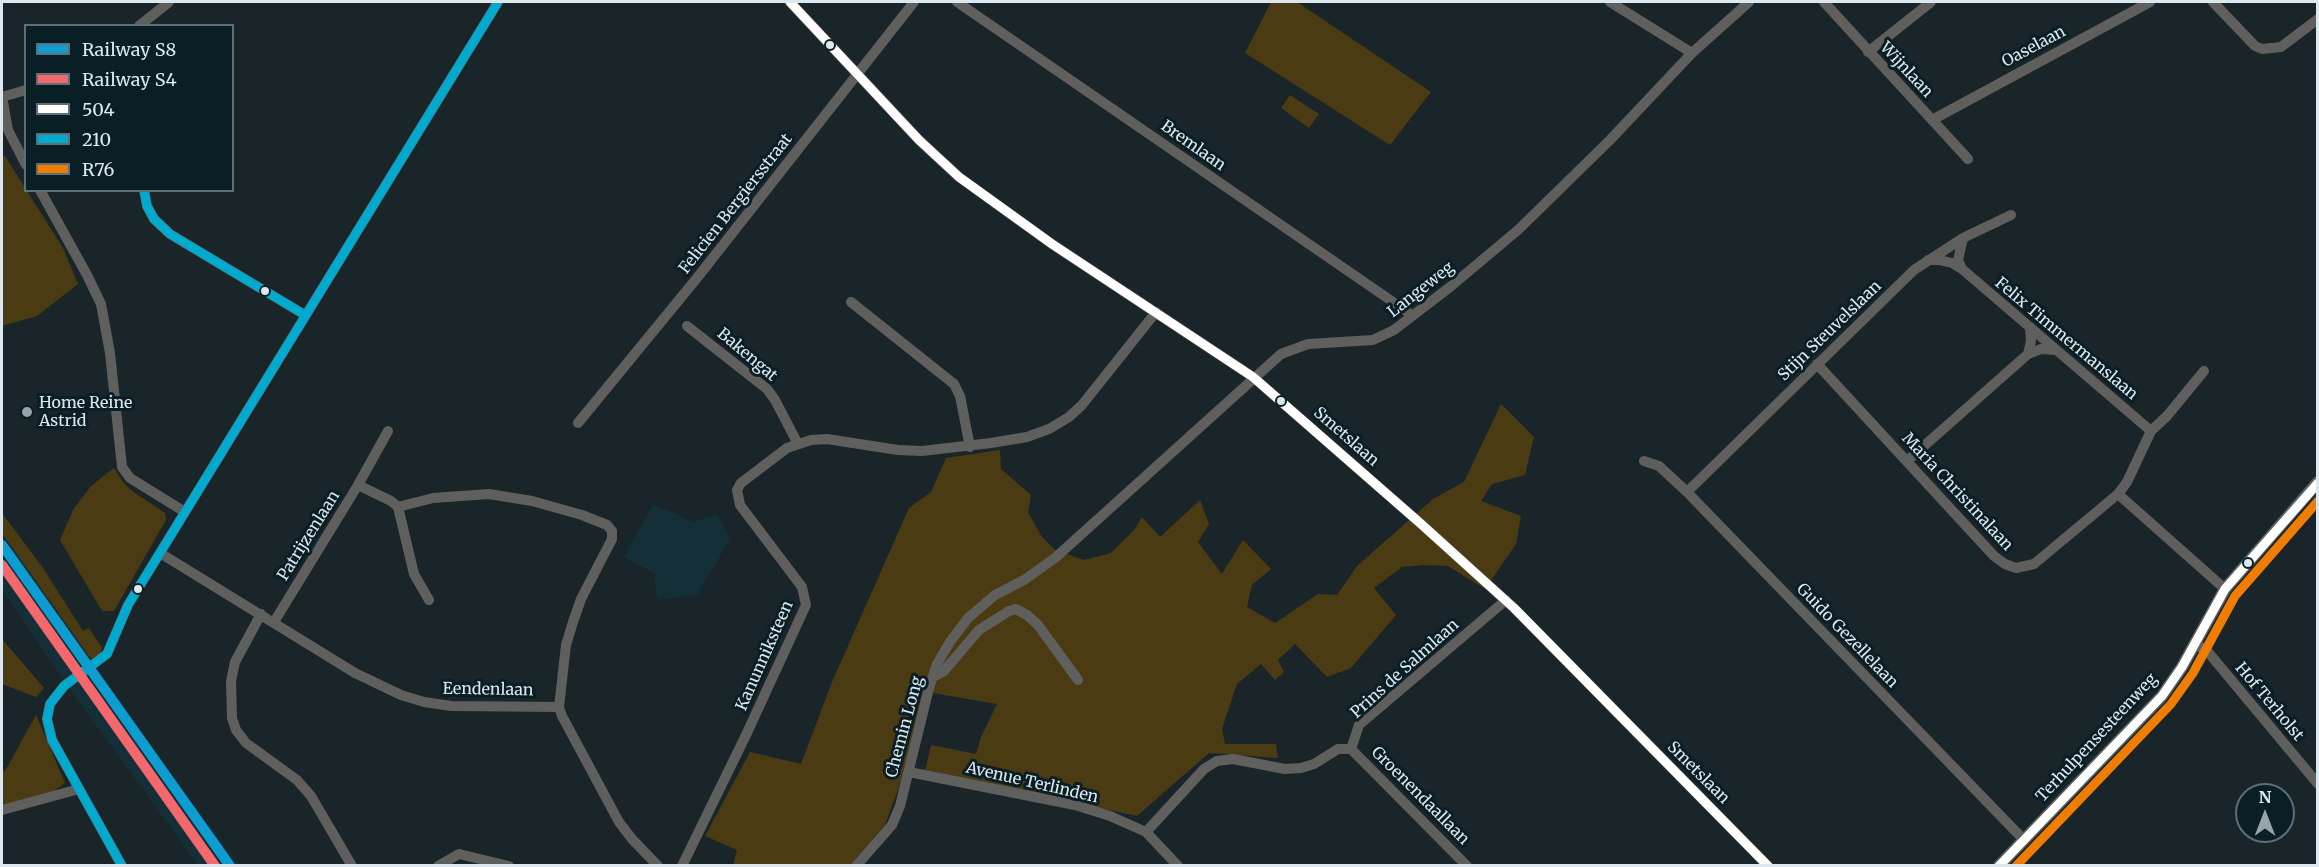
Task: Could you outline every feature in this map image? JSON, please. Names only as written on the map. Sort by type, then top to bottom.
[{"type":"main road","name":"Terhulpensesteenweg","points":[[1999,866],[2162,696],[2224,589],[2318,482]]},
{"type":"street","points":[[142,24],[169,2]]},
{"type":"street","points":[[122,866],[48,730],[48,711],[54,696],[107,654],[125,611],[498,2]]},
{"type":"street","name":"Smetslaan","points":[[790,2],[919,140],[958,177],[1052,244],[1253,377],[1403,508],[1506,600],[1768,866]]},
{"type":"street","name":"Felicien Bergiersstraat","points":[[578,423],[697,278],[914,2]]},
{"type":"street","name":"Bremlaan","points":[[957,2],[1412,315]]},
{"type":"street","points":[[1610,2],[1692,53]]},
{"type":"street","name":"Langeweg","points":[[1077,538],[1281,354],[1292,348],[1308,344],[1373,340],[1394,330],[1450,287],[1518,230],[1610,140],[1692,53],[1749,2]]},
{"type":"street","name":"Wijnlaan","points":[[1824,2],[1968,159]]},
{"type":"street","points":[[1868,52],[1931,2]]},
{"type":"street","name":"Oaselaan","points":[[1932,120],[2150,2]]},
{"type":"street","points":[[2213,2],[2255,46],[2262,49],[2281,47],[2318,19]]},
{"type":"street","points":[[24,90],[2,96],[8,130],[24,161]]},
{"type":"street","points":[[41,192],[95,288],[101,304],[119,422],[120,459],[124,471],[130,478],[185,512]]},
{"type":"street","points":[[144,192],[147,206],[154,219],[170,234],[305,315]]},
{"type":"street","name":"Stijn Steuvelslaan","points":[[1688,492],[1914,270],[1962,238],[2011,215]]},
{"type":"street","points":[[1962,238],[1958,260],[1962,269]]},
{"type":"street","name":"Felix Timmermanslaan","points":[[1928,260],[1952,263],[1962,269],[2151,431]]},
{"type":"street","points":[[851,302],[954,384],[960,396],[970,447]]},
{"type":"street","name":"Kanunniksteen","points":[[682,866],[805,612],[806,595],[802,587],[740,505],[737,490],[741,483],[787,448],[812,440],[827,439],[898,450],[922,451],[970,447],[1027,437],[1049,429],[1069,417],[1082,405],[1156,312]]},
{"type":"street","name":"Bakengat","points":[[687,326],[767,389],[798,444]]},
{"type":"street","points":[[2028,354],[2031,341],[2030,327]]},
{"type":"street","points":[[1907,460],[2028,354],[2041,350],[2055,350]]},
{"type":"street","name":"Maria Christinalaan","points":[[1817,364],[1994,556],[2016,568],[2034,564],[2118,494],[2127,482],[2151,431],[2167,416],[2204,371]]},
{"type":"street","points":[[358,485],[388,431]]},
{"type":"street","name":"Guido Gezellelaan","points":[[1644,461],[1659,466],[1688,492],[2023,839]]},
{"type":"street","name":"Patrijzenlaan","points":[[274,622],[358,485],[391,501],[398,507]]},
{"type":"street","points":[[429,600],[414,574],[398,507],[423,500],[471,494],[507,495],[582,515],[607,525],[612,531],[612,538],[581,599],[566,645],[559,707],[619,822],[658,866]]},
{"type":"street","points":[[2118,494],[2224,589]]},
{"type":"street","name":"Chemin Long","points":[[856,866],[892,825],[900,806],[929,688],[937,664],[950,642],[978,609],[995,595],[1044,567],[1077,538]]},
{"type":"street","name":"Eendenlaan","points":[[160,553],[371,682],[401,695],[451,706],[559,707]]},
{"type":"street","name":"Prins de Salmlaan","points":[[1351,749],[1359,725],[1506,600]]},
{"type":"street","points":[[933,677],[944,671],[979,630],[1016,609],[1038,625],[1078,680]]},
{"type":"street","points":[[261,614],[235,662],[231,681],[232,718],[236,729],[246,742],[297,780],[311,796],[352,866]]},
{"type":"street","name":"Hof Terholst","points":[[2194,643],[2208,652],[2318,784]]},
{"type":"street","points":[[1178,866],[1146,832],[1204,769],[1217,760],[1233,759],[1285,769],[1301,768],[1314,764],[1338,749],[1351,749]]},
{"type":"street","name":"Groenendaallaan","points":[[1351,749],[1467,866]]},
{"type":"street","name":"Avenue Terlinden","points":[[909,772],[1075,805],[1110,816],[1146,832]]},
{"type":"street","points":[[2,810],[79,789]]},
{"type":"street","points":[[438,866],[459,854],[509,866]]},
{"type":"shaded area","points":[[1271,2],[1297,2],[1431,92],[1390,145],[1245,53]]},
{"type":"shaded area","points":[[1290,95],[1319,114],[1309,128],[1281,108]]},
{"type":"shaded area","points":[[5,156],[24,186],[24,192],[28,192],[63,248],[78,284],[37,316],[2,326],[2,158]]},
{"type":"shaded area","points":[[1501,404],[1534,437],[1525,475],[1492,484],[1481,501],[1521,516],[1516,544],[1485,589],[1448,566],[1422,565],[1402,567],[1374,588],[1396,615],[1351,668],[1327,677],[1295,644],[1278,660],[1284,672],[1275,680],[1261,664],[1237,684],[1222,729],[1225,744],[1276,744],[1278,758],[1209,753],[1137,816],[925,770],[931,745],[976,754],[981,737],[997,704],[933,693],[885,825],[850,865],[733,865],[737,850],[705,836],[750,752],[801,764],[832,682],[909,508],[931,492],[946,458],[1000,450],[1001,469],[1031,495],[1028,512],[1042,537],[1055,550],[1084,560],[1111,553],[1134,530],[1142,517],[1160,537],[1200,500],[1209,524],[1198,542],[1222,574],[1243,540],[1271,569],[1252,585],[1247,607],[1275,623],[1318,594],[1337,595],[1357,566],[1433,499],[1464,482]]},
{"type":"shaded area","points":[[114,468],[132,491],[165,513],[166,520],[114,611],[102,611],[60,540],[73,510],[91,486]]},
{"type":"shaded area","points":[[653,504],[694,522],[717,514],[730,539],[697,595],[657,600],[654,573],[624,557]]},
{"type":"shaded area","points":[[2,513],[43,568],[83,631],[89,628],[102,648],[101,653],[91,659],[2,533]]},
{"type":"shaded area","points":[[2,533],[185,793],[239,865],[198,865],[71,691],[2,589]]},
{"type":"shaded area","points":[[2,639],[44,688],[36,697],[2,684]]},
{"type":"shaded area","points":[[36,715],[65,783],[50,794],[2,807],[2,770],[5,771]]},
{"type":"rail line","name":"S8","points":[[2,545],[230,866]]},
{"type":"rail line","name":"S4","points":[[2,565],[215,866]]},
{"type":"transit line","name":"210","points":[[122,866],[52,740],[47,719],[50,704],[64,686],[107,654],[128,605],[498,2]]},
{"type":"transit line","name":"504","points":[[790,2],[919,140],[959,177],[1052,244],[1253,377],[1420,523],[1514,608],[1768,866]]},
{"type":"transit line","name":"210","points":[[144,192],[147,206],[154,219],[170,234],[305,315]]},
{"type":"transit line","name":"504","points":[[1999,866],[2162,696],[2182,667],[2225,589],[2318,483]]},
{"type":"transit line","name":"R76","points":[[2016,866],[2171,704],[2193,673],[2235,596],[2318,501]]},
{"type":"place","name":"Home Reine Astrid","points":[[27,412]]}]
